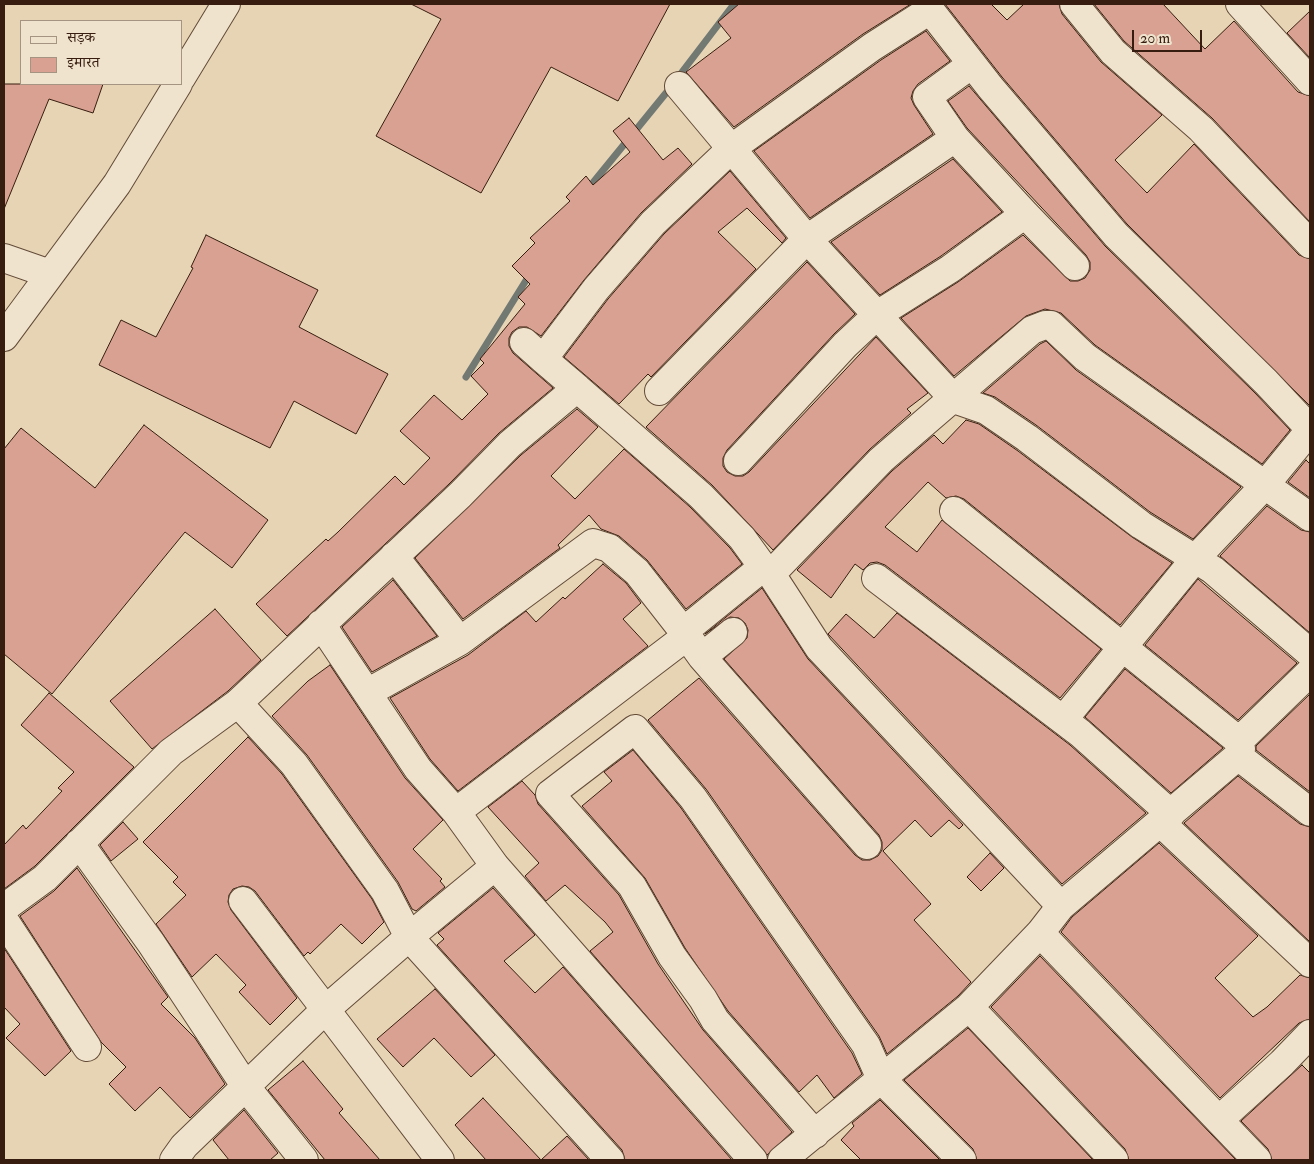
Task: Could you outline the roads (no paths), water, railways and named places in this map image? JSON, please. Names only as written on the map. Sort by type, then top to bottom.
[{"type":"street","points":[[182,76],[226,4]]},
{"type":"street","points":[[1074,4],[1113,52],[1201,129],[1310,244]]},
{"type":"street","points":[[1240,4],[1310,81]]},
{"type":"street","points":[[1062,906],[818,648],[767,571],[742,538],[701,496],[533,351],[596,288],[653,223],[732,148],[928,7],[1060,172],[1116,235],[1266,382],[1310,429],[1264,485],[1194,560],[1063,720]]},
{"type":"street","points":[[972,64],[927,97],[956,138],[1075,266]]},
{"type":"street","points":[[4,336],[117,184],[177,85]]},
{"type":"street","points":[[679,86],[808,239],[954,398],[986,410],[1027,438],[1141,525],[1194,560],[1213,570],[1310,653]]},
{"type":"street","points":[[659,391],[808,239],[956,138]]},
{"type":"street","points":[[738,461],[845,345],[877,315],[950,269],[1025,214]]},
{"type":"street","points":[[4,258],[50,274]]},
{"type":"street","points":[[456,812],[691,641],[767,571],[881,460],[1032,330],[1051,325],[1085,357],[1310,517]]},
{"type":"street","points":[[4,908],[45,878],[171,752],[238,703],[510,444],[577,388]]},
{"type":"street","points":[[954,511],[1124,646],[1310,812]]},
{"type":"street","points":[[367,693],[460,641],[592,542],[609,548],[637,572],[691,641],[867,845]]},
{"type":"street","points":[[394,556],[460,641]]},
{"type":"street","points":[[876,578],[1063,720],[1124,770],[1166,818],[1305,947]]},
{"type":"street","points":[[321,624],[418,769],[456,812],[495,866],[753,1160]]},
{"type":"street","points":[[691,641],[733,632]]},
{"type":"street","points":[[782,1160],[969,1007],[1040,933],[1062,906],[1166,818],[1239,749],[1310,672]]},
{"type":"street","points":[[238,703],[294,764],[386,891],[409,937],[610,1160]]},
{"type":"street","points":[[815,1134],[715,1020],[703,999],[672,956],[632,886],[550,794],[635,729],[693,798],[866,1045],[881,1078],[962,1160]]},
{"type":"street","points":[[79,843],[151,943],[246,1088],[304,1160]]},
{"type":"street","points":[[174,1160],[184,1146],[325,1010],[495,866]]},
{"type":"street","points":[[243,901],[440,1160]]},
{"type":"street","points":[[4,920],[87,1047]]},
{"type":"street","points":[[1040,933],[1257,1160]]},
{"type":"street","points":[[969,1007],[1114,1160]]},
{"type":"street","points":[[1219,1120],[1282,1063],[1310,1034]]},
{"type":"waterway","points":[[587,190],[666,93],[734,4]]},
{"type":"waterway","points":[[466,377],[530,274]]}]
